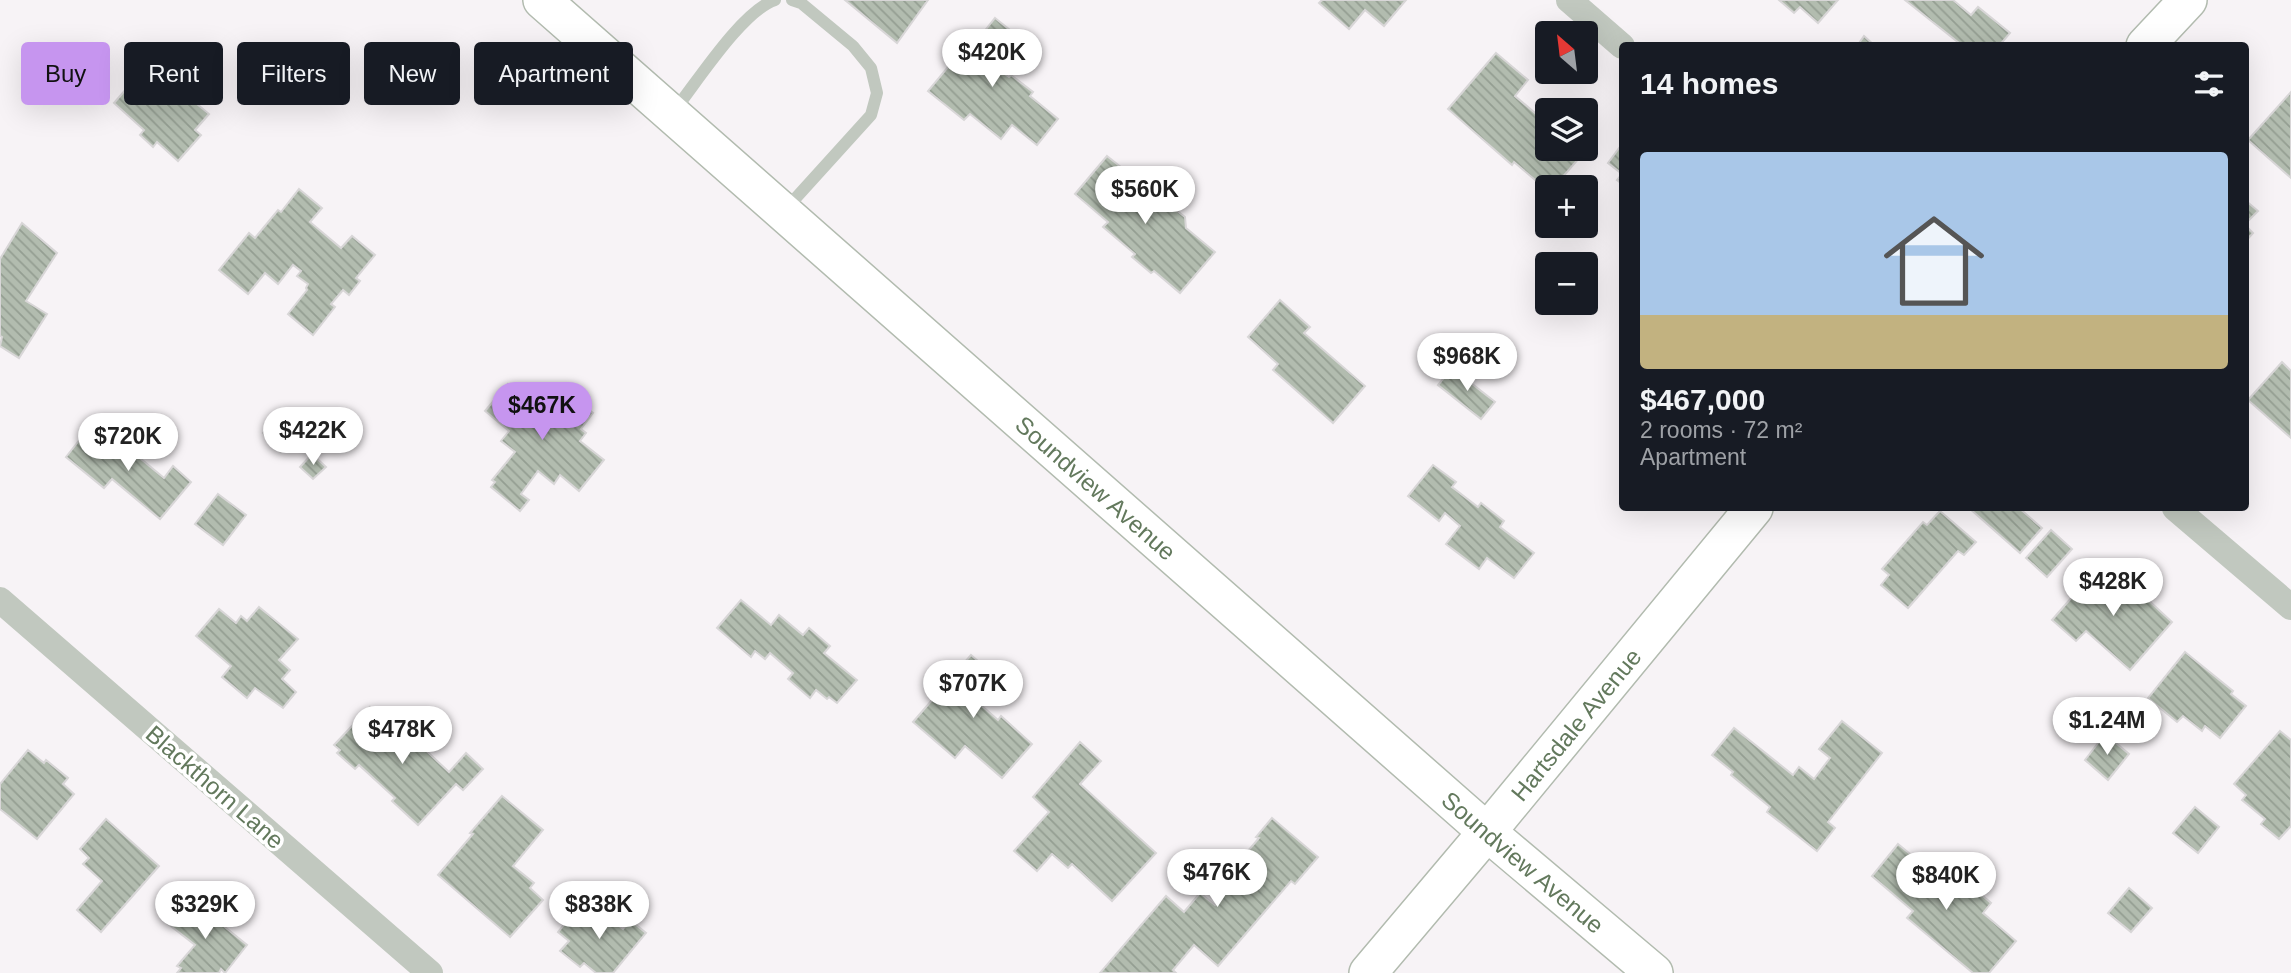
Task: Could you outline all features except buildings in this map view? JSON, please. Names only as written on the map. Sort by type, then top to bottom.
[{"type":"street","name":"Soundview Avenue","points":[[542,0],[1487,832],[1654,973]]},
{"type":"street","points":[[1569,0],[1619,43]]},
{"type":"street","points":[[2149,42],[2188,0]]},
{"type":"street","name":"Hartsdale Avenue","points":[[1368,973],[1752,511]]},
{"type":"street","points":[[2179,511],[2291,607]]},
{"type":"street","name":"Blackthorn Lane","points":[[0,600],[430,973]]},
{"type":"lane","points":[[672,114],[746,18],[775,0]]},
{"type":"lane","points":[[783,212],[871,115],[877,93],[870,68],[853,46],[801,3],[792,0]]}]
